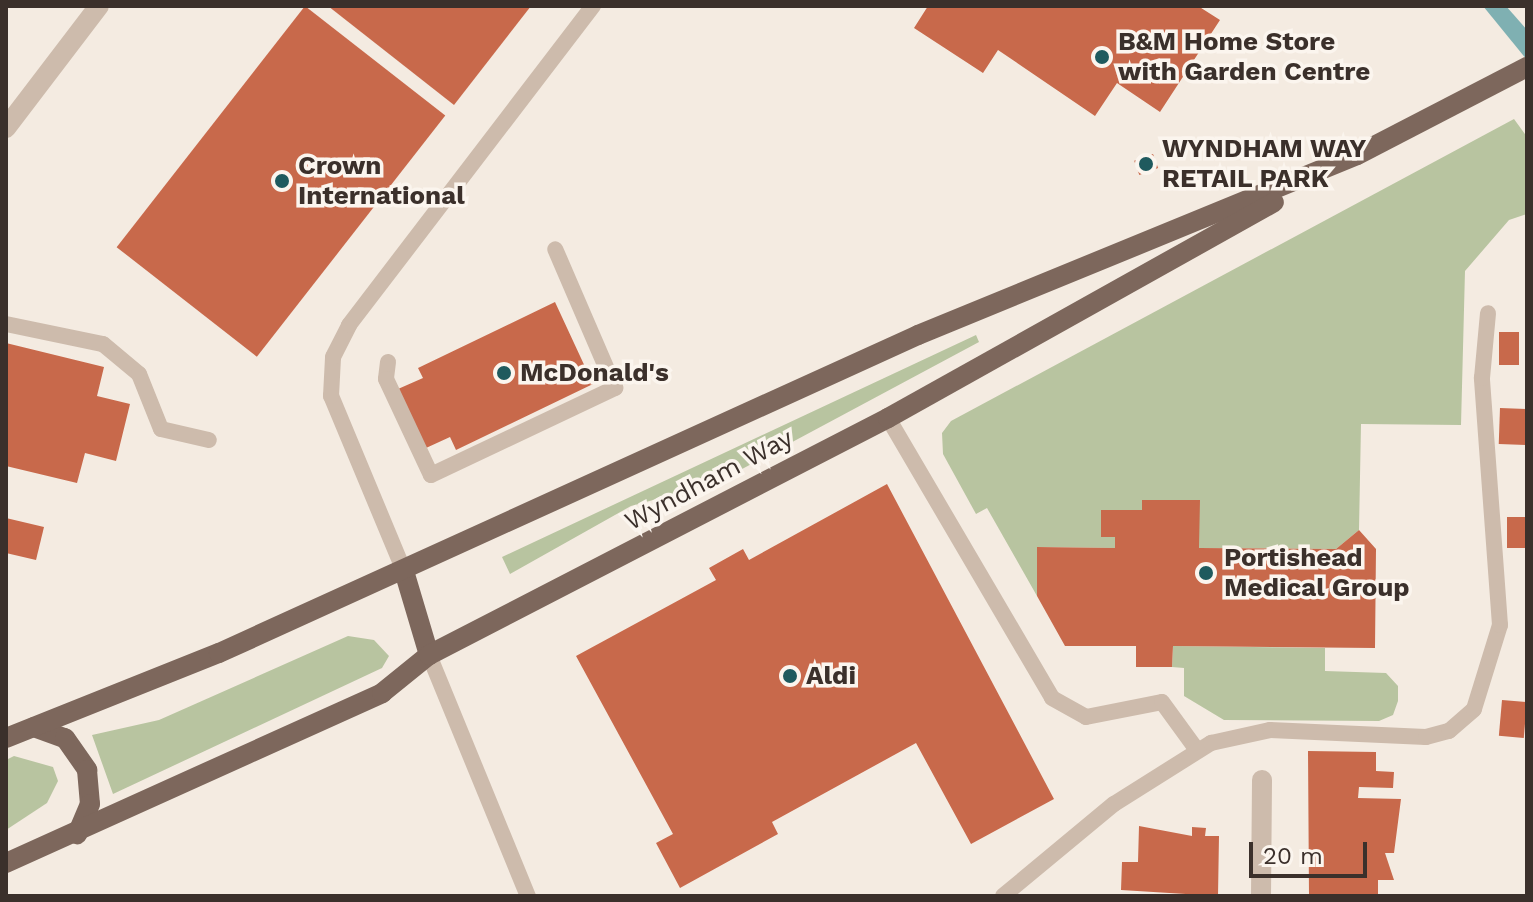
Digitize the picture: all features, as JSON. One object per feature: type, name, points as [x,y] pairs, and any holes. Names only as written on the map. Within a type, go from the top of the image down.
[{"type":"main road","name":"Wyndham Way","points":[[6,863],[77,834],[382,693],[429,655],[888,418],[1357,155],[1527,67]]},
{"type":"main road","name":"Wyndham Way","points":[[17,732],[404,571],[918,335],[1357,155]]},
{"type":"main road","points":[[404,571],[429,655]]},
{"type":"main road","name":"Wyndham Way","points":[[17,732],[65,738],[87,770],[90,804],[77,834]]},
{"type":"street","points":[[6,128],[99,6]]},
{"type":"street","points":[[1261,896],[1262,780]]},
{"type":"lane","points":[[404,571],[333,402],[333,357],[349,325],[593,6]]},
{"type":"lane","points":[[388,362],[386,379],[431,475],[615,388],[555,249]]},
{"type":"lane","points":[[1003,896],[1114,804],[1197,750],[1270,730],[1426,737],[1449,731],[1474,709],[1500,625],[1482,378],[1488,313]]},
{"type":"lane","points":[[6,324],[103,344],[139,374],[161,429],[209,440]]},
{"type":"lane","points":[[888,418],[1058,703],[1086,717],[1162,702],[1197,750]]},
{"type":"lane","points":[[429,655],[528,896]]},
{"type":"green space","points":[[1514,119],[1527,137],[1527,214],[1509,220],[1465,271],[1461,425],[1361,424],[1359,530],[1336,549],[1199,548],[1199,501],[1143,500],[1142,510],[1101,510],[1101,537],[1115,537],[1115,548],[1037,547],[1037,596],[987,508],[976,514],[943,454],[942,433],[951,421]]},
{"type":"green space","points":[[976,335],[979,342],[716,483],[631,506],[510,574],[502,557]]},
{"type":"green space","points":[[348,636],[374,640],[389,656],[382,668],[113,794],[92,735],[159,720]]},
{"type":"green space","points":[[1173,646],[1325,648],[1325,671],[1386,673],[1398,686],[1398,701],[1393,715],[1379,721],[1224,720],[1184,696],[1184,668],[1172,667]]},
{"type":"green space","points":[[14,756],[53,767],[58,781],[47,803],[6,830],[6,760]]},
{"type":"water","points":[[1483,6],[1506,6],[1527,30],[1527,60]]},
{"type":"building","name":"Crown International","points":[[305,6],[445,116],[257,357],[117,247]]},
{"type":"building","points":[[328,6],[531,6],[454,105]]},
{"type":"building","name":"B&M Home Store with Garden Centre","points":[[928,6],[1198,6],[1220,20],[1160,112],[1117,83],[1095,116],[998,50],[983,73],[914,28]]},
{"type":"building","name":"WYNDHAM WAY RETAIL PARK","points":[[1153,154],[1158,168],[1139,175],[1134,161]]},
{"type":"building","name":"McDonald's","points":[[555,302],[593,384],[456,450],[450,437],[426,448],[398,389],[423,378],[418,368]]},
{"type":"building","points":[[1499,332],[1519,332],[1519,365],[1499,365]]},
{"type":"building","points":[[6,343],[104,367],[97,396],[130,404],[116,461],[85,453],[77,483],[6,466]]},
{"type":"building","points":[[1500,408],[1527,409],[1526,445],[1499,444]]},
{"type":"building","name":"Aldi","points":[[887,484],[1054,799],[971,844],[916,743],[772,822],[778,834],[680,888],[656,843],[673,834],[576,656],[716,580],[709,568],[743,549],[749,560]]},
{"type":"building","name":"Portishead Medical Group","points":[[1142,500],[1200,500],[1199,548],[1336,549],[1359,530],[1376,549],[1375,648],[1173,646],[1172,667],[1136,667],[1136,646],[1065,646],[1037,596],[1037,547],[1115,548],[1115,537],[1101,537],[1101,510],[1142,510]]},
{"type":"building","points":[[1507,517],[1527,517],[1527,548],[1507,548]]},
{"type":"building","points":[[6,518],[44,527],[36,560],[6,553]]},
{"type":"building","points":[[1502,700],[1527,702],[1524,738],[1499,736]]},
{"type":"building","points":[[1308,751],[1376,752],[1376,771],[1394,772],[1393,788],[1359,787],[1358,798],[1401,799],[1394,853],[1385,853],[1394,880],[1378,880],[1378,896],[1309,896]]},
{"type":"building","points":[[1139,826],[1192,836],[1192,827],[1206,828],[1205,836],[1219,836],[1218,896],[1121,890],[1122,862],[1138,862]]},
{"type":"place","name":"B&M Home Store with Garden Centre","points":[[1102,57]]},
{"type":"place","name":"WYNDHAM WAY RETAIL PARK","points":[[1146,164]]},
{"type":"place","name":"Crown International","points":[[282,181]]},
{"type":"place","name":"McDonald's","points":[[504,373]]},
{"type":"place","name":"Portishead Medical Group","points":[[1206,573]]},
{"type":"place","name":"Aldi","points":[[790,676]]}]
